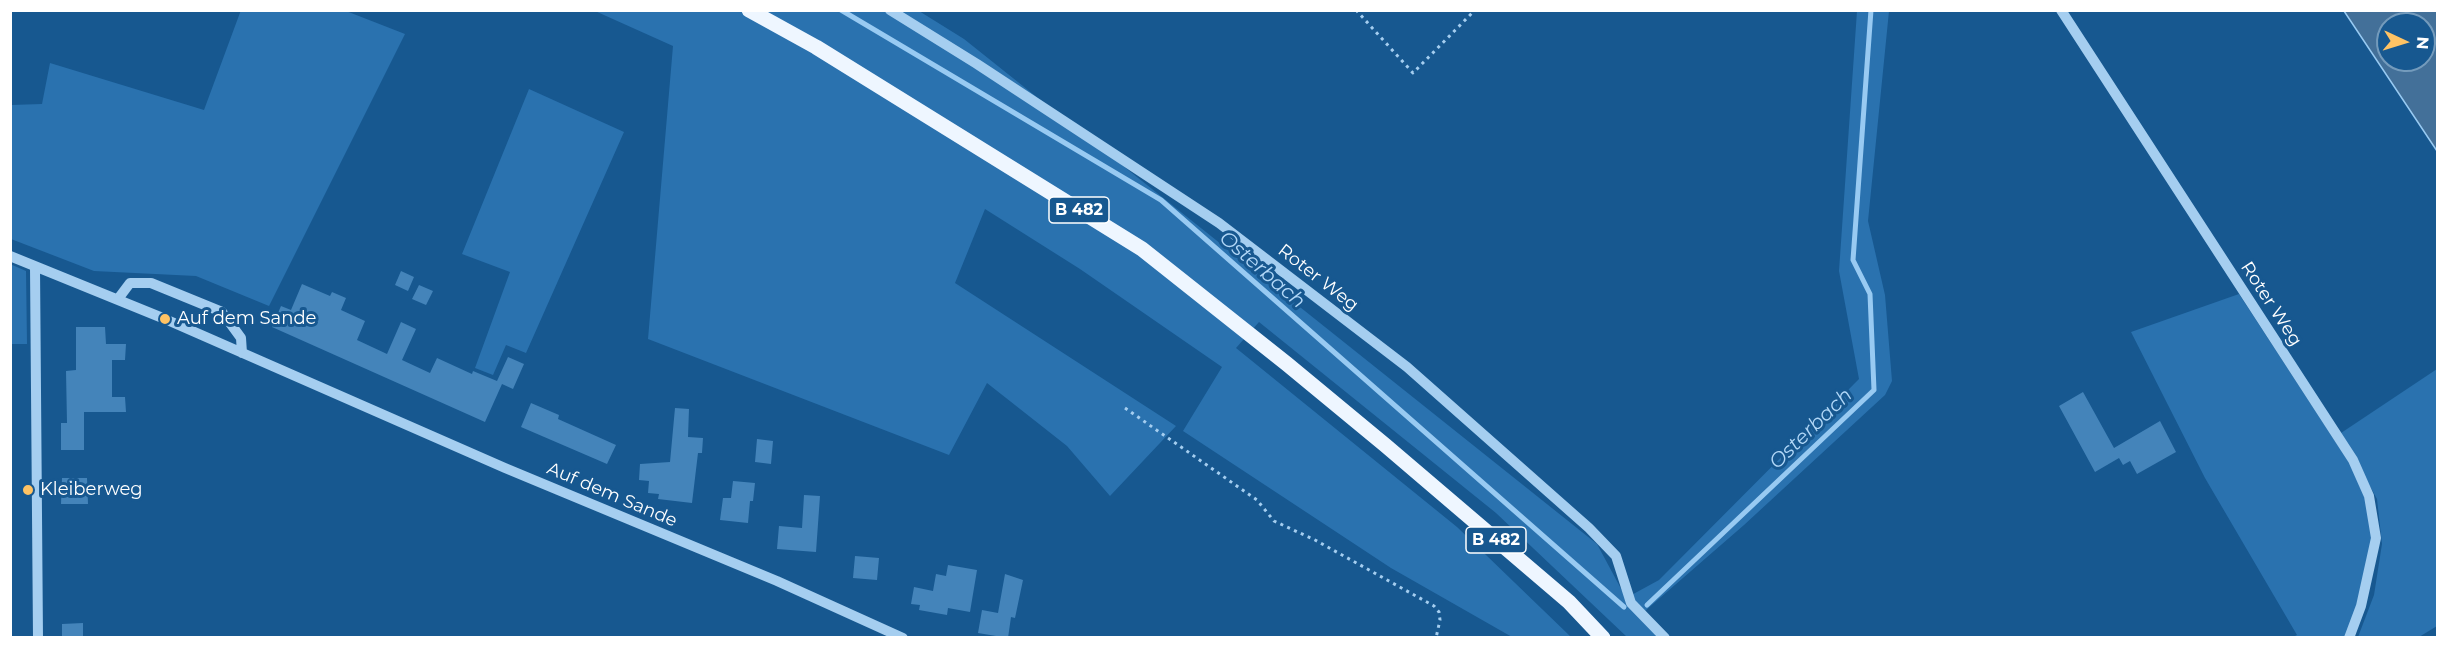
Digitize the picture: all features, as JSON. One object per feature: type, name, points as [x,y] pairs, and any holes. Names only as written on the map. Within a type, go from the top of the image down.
[{"type":"main road","name":"B 482","points":[[749,10],[816,47],[1142,249],[1376,438],[1569,602],[1603,638]]},
{"type":"street","name":"Roter Weg","points":[[890,10],[1219,223],[1407,367],[1588,528],[1616,556],[1631,603],[1665,638]]},
{"type":"street","name":"Roter Weg","points":[[2061,10],[2353,460],[2369,496],[2376,538],[2361,606],[2349,638]]},
{"type":"street","name":"Auf dem Sande","points":[[10,256],[118,299],[903,638]]},
{"type":"street","points":[[35,267],[38,638]]},
{"type":"street","points":[[118,299],[130,283],[151,283],[222,312],[241,338],[242,353]]},
{"type":"path","points":[[1356,10],[1413,74],[1475,10]]},
{"type":"path","points":[[1125,408],[1257,500],[1274,520],[1434,606],[1439,612],[1440,620],[1436,638]]},
{"type":"shaded area","points":[[241,10],[346,11],[405,34],[269,306],[196,276],[94,271],[11,239],[11,105],[42,104],[50,63],[204,110]]},
{"type":"shaded area","points":[[595,11],[919,11],[964,39],[1597,544],[1626,598],[1659,580],[1859,379],[1839,271],[1857,11],[1889,11],[1868,221],[1885,295],[1892,381],[1885,395],[1744,525],[1638,617],[1658,637],[1627,637],[1496,513],[1259,322],[1236,348],[1457,527],[1571,637],[1512,637],[1391,568],[1183,431],[1222,367],[1080,269],[985,209],[955,283],[1176,426],[1110,496],[1067,446],[987,383],[949,455],[648,339],[673,46]]},
{"type":"shaded area","points":[[2344,11],[2437,11],[2437,151],[2385,72],[2436,72],[2436,12],[2376,12],[2376,59]]},
{"type":"shaded area","points":[[529,89],[624,132],[526,353],[506,345],[493,375],[475,368],[510,272],[462,254]]},
{"type":"shaded area","points":[[10,264],[26,271],[27,344],[11,344]]},
{"type":"shaded area","points":[[2239,294],[2350,464],[2366,500],[2374,542],[2358,610],[2346,637],[2293,637],[2297,635],[2205,478],[2131,332]]},
{"type":"shaded area","points":[[2437,369],[2437,626],[2419,637],[2358,637],[2374,595],[2382,544],[2377,499],[2341,433]]},
{"type":"building","points":[[401,271],[414,277],[408,291],[395,285]]},
{"type":"building","points":[[302,284],[330,296],[332,292],[346,298],[341,310],[365,321],[357,340],[387,354],[401,322],[416,329],[402,360],[430,373],[437,358],[472,374],[473,371],[497,381],[508,357],[524,364],[513,389],[502,384],[485,422],[272,327],[281,306],[291,310]]},
{"type":"building","points":[[419,285],[433,291],[426,305],[412,299]]},
{"type":"building","points":[[76,327],[105,327],[106,344],[126,344],[125,360],[112,360],[112,397],[125,397],[126,412],[84,412],[84,450],[61,450],[61,423],[67,423],[66,371],[76,370]]},
{"type":"building","points":[[2083,392],[2114,448],[2160,421],[2176,452],[2137,474],[2130,461],[2123,465],[2119,458],[2095,472],[2059,406]]},
{"type":"building","points":[[531,403],[559,415],[558,419],[616,445],[607,464],[521,427]]},
{"type":"building","points":[[675,408],[689,409],[688,437],[703,438],[702,453],[698,453],[692,503],[658,499],[659,494],[648,493],[649,481],[639,480],[640,464],[670,462]]},
{"type":"building","points":[[757,439],[773,441],[771,464],[755,462]]},
{"type":"building","points":[[62,478],[87,478],[88,504],[61,504]]},
{"type":"building","points":[[733,481],[755,483],[753,501],[750,501],[748,523],[720,520],[723,498],[731,498]]},
{"type":"building","points":[[804,495],[820,496],[816,552],[777,549],[779,526],[802,528]]},
{"type":"building","points":[[855,556],[879,558],[877,580],[853,578]]},
{"type":"building","points":[[948,565],[977,570],[970,612],[948,608],[947,615],[919,610],[920,605],[911,604],[914,587],[933,591],[936,574],[946,576]]},
{"type":"building","points":[[1005,574],[1023,580],[1015,618],[1011,617],[1008,638],[978,633],[982,610],[998,613]]},
{"type":"building","points":[[83,623],[83,638],[62,638],[62,624]]},
{"type":"waterway","name":"Osterbach","points":[[841,10],[1161,200],[1624,607]]},
{"type":"waterway","name":"Osterbach","points":[[1647,605],[1874,390],[1870,294],[1853,260],[1871,10]]},
{"type":"place","name":"Auf dem Sande","points":[[165,319]]},
{"type":"place","name":"Kleiberweg","points":[[28,490]]}]
